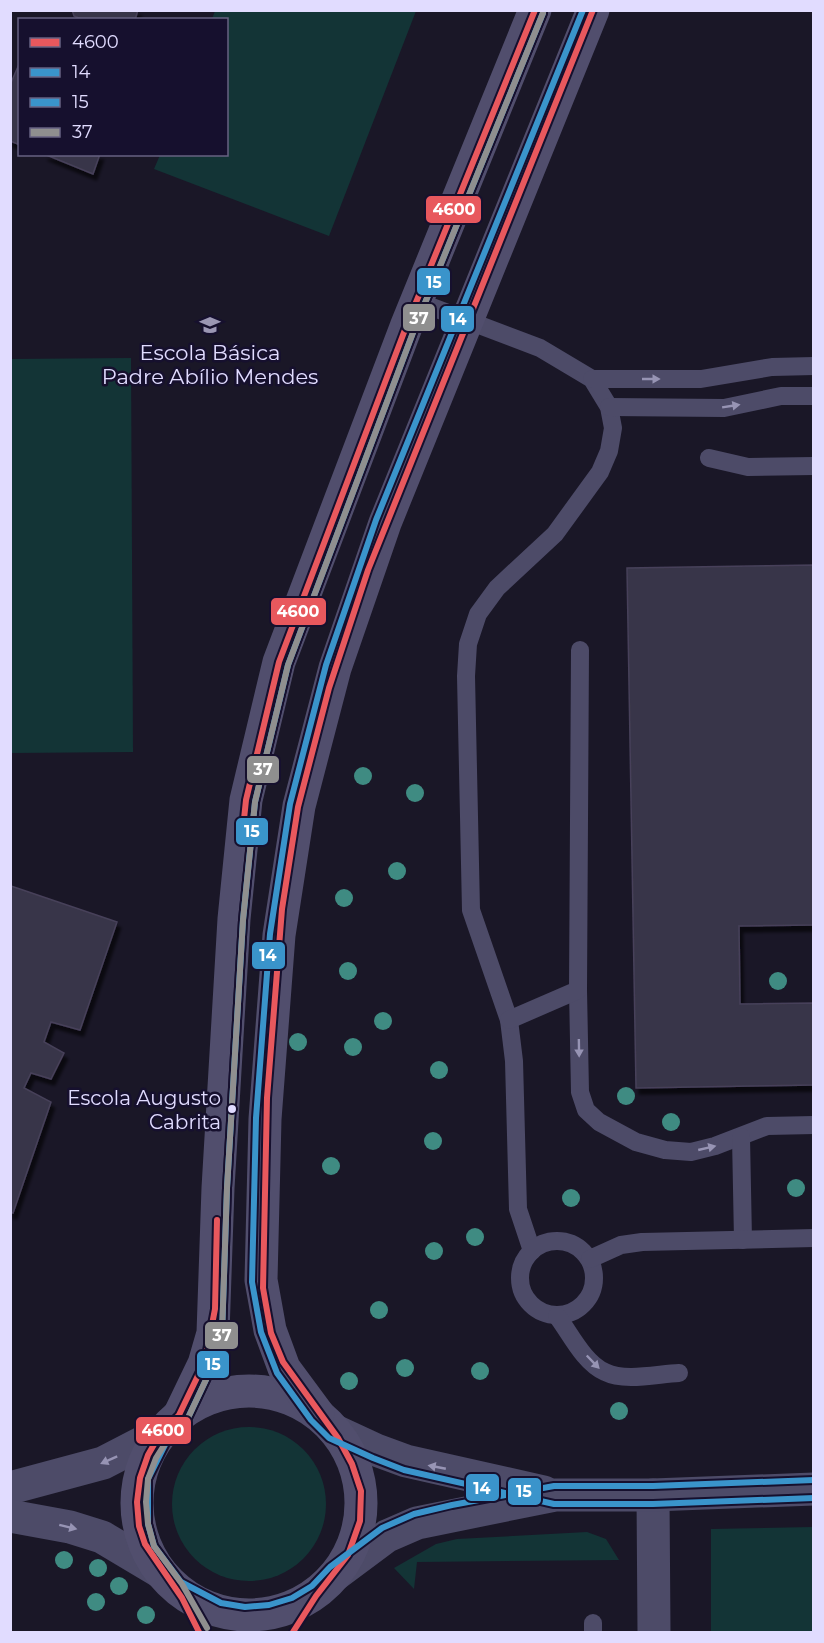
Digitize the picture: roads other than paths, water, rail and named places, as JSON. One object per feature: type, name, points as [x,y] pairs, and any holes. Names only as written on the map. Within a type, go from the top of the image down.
[{"type":"main road","points":[[199,1632],[146,1550],[139,1526],[137,1502],[139,1477],[148,1454],[170,1425],[204,1364],[215,1316],[218,1188],[234,919],[246,800],[279,662],[416,301],[536,10]]},
{"type":"main road","points":[[293,1632],[350,1552],[358,1528],[361,1502],[358,1476],[352,1461],[326,1422],[284,1368],[270,1330],[261,1280],[265,1119],[279,935],[299,806],[335,668],[385,523],[469,322],[593,10]]},
{"type":"main road","points":[[170,1425],[199,1402],[222,1394],[246,1390],[271,1393],[296,1401],[326,1422]]},
{"type":"main road","points":[[167,1580],[195,1602],[219,1612],[245,1616],[271,1614],[296,1606],[327,1583]]},
{"type":"street","points":[[326,1422],[376,1450],[406,1461],[555,1495]]},
{"type":"street","points":[[10,1488],[103,1463],[170,1425]]},
{"type":"street","points":[[327,1583],[387,1536],[417,1523],[555,1495],[653,1495],[813,1489]]},
{"type":"street","points":[[653,1495],[654,1632]]},
{"type":"street","points":[[10,1516],[70,1527],[102,1537],[167,1580]]},
{"type":"lane","points":[[416,301],[540,348],[592,379],[609,407],[613,428],[609,451],[600,472],[555,534],[497,588],[478,614],[468,644],[466,676],[471,910],[509,1020],[514,1061],[518,1209],[532,1251]]},
{"type":"lane","points":[[592,379],[701,379],[772,367],[813,366]]},
{"type":"lane","points":[[609,407],[724,408],[781,396],[813,396]]},
{"type":"lane","points":[[709,458],[748,467],[813,466]]},
{"type":"lane","points":[[580,650],[578,990],[580,1092],[586,1110],[599,1122],[636,1142],[665,1150],[691,1152],[741,1137],[767,1126],[813,1125]]},
{"type":"lane","points":[[509,1020],[578,990]]},
{"type":"lane","points":[[741,1137],[743,1240]]},
{"type":"lane","points":[[590,1259],[621,1245],[642,1242],[813,1238]]},
{"type":"lane","points":[[556,1241],[581,1249],[590,1259],[594,1271],[590,1297],[582,1307],[557,1316],[539,1310],[525,1296],[521,1273],[532,1251],[543,1244],[556,1241]]},
{"type":"lane","points":[[557,1316],[593,1365],[605,1373],[618,1376],[679,1373]]},
{"type":"place","name":"Escola Básica Padre Abílio Mendes","points":[[210,325]]},
{"type":"place","name":"Escola Augusto Cabrita","points":[[232,1109]]}]
